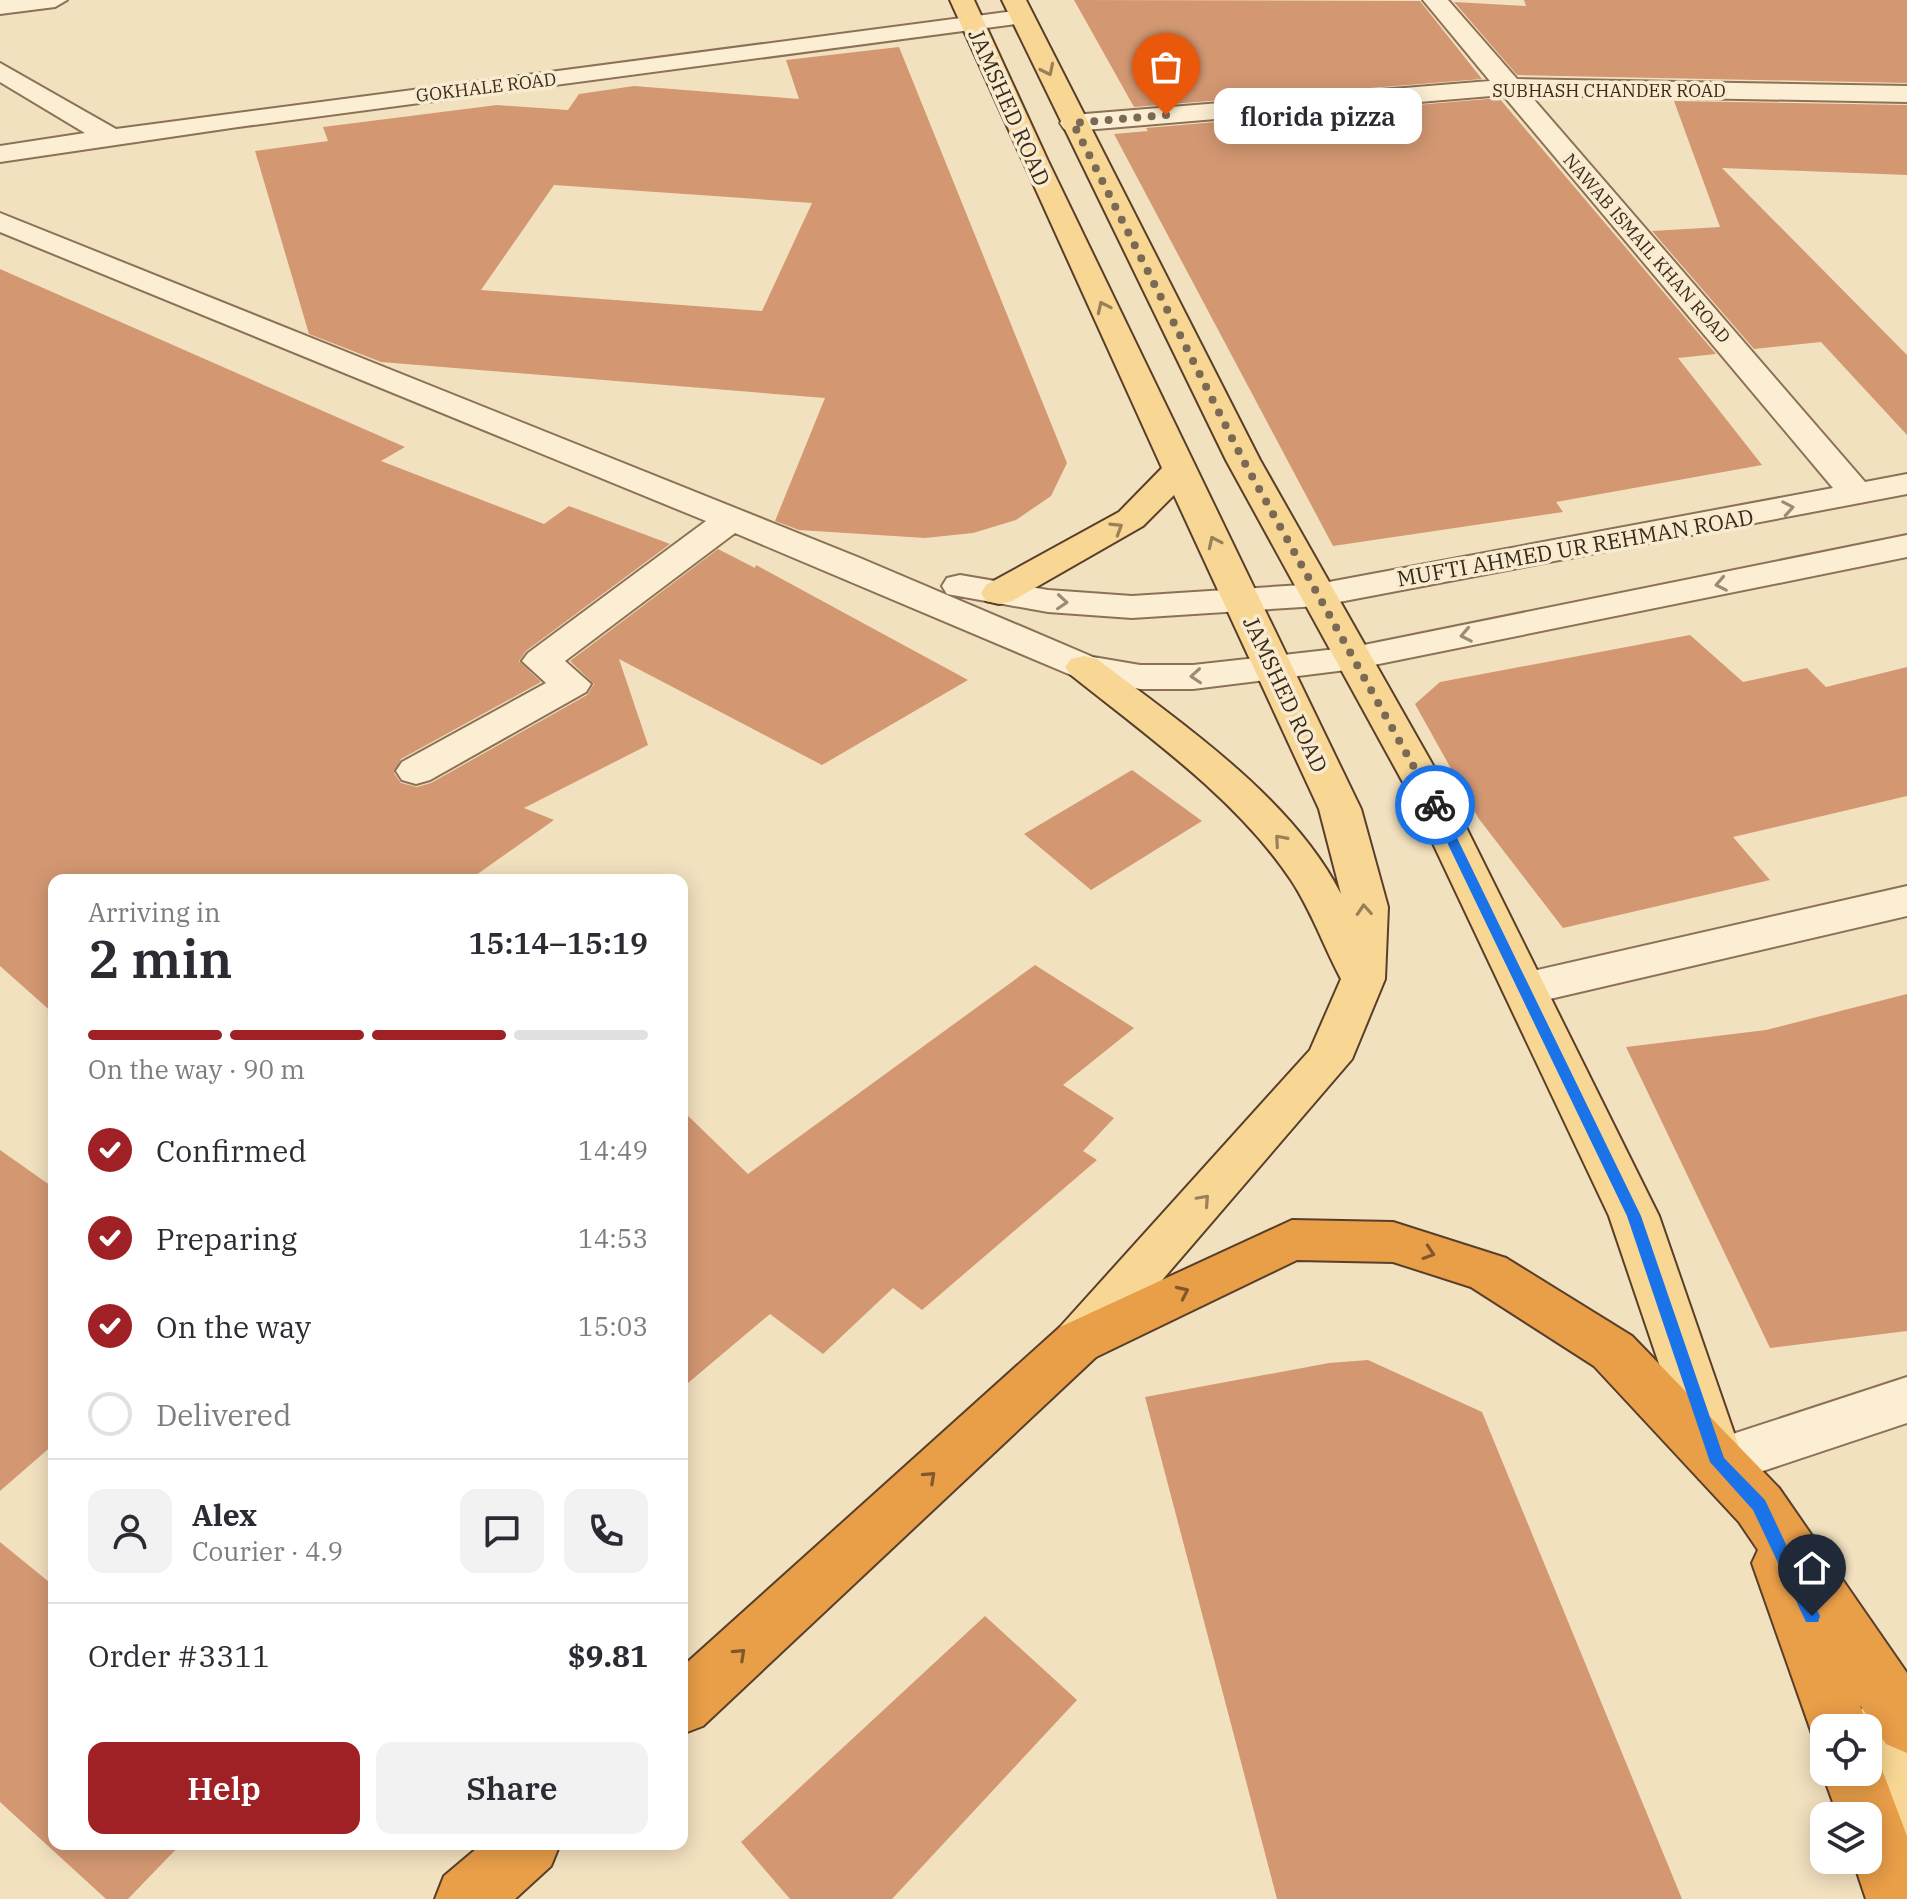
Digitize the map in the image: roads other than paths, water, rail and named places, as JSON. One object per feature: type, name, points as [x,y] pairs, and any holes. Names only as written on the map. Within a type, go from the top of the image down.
[{"type":"highway","points":[[688,1700],[1078,1342],[1292,1240],[1393,1242],[1488,1272],[1613,1351],[1759,1505],[1907,1724]]},
{"type":"highway","points":[[1759,1505],[1833,1714]]},
{"type":"highway","points":[[1858,1786],[1898,1899]]},
{"type":"highway","points":[[467,1899],[522,1850]]},
{"type":"main road","points":[[1018,9],[1243,460],[1431,797],[1634,1216],[1718,1462]]},
{"type":"main road","name":"JAMSHED ROAD","points":[[967,12],[1340,809],[1366,907],[1363,979],[1329,1059],[1078,1342]]},
{"type":"main road","points":[[999,593],[1089,546],[1131,519],[1180,469]]},
{"type":"main road","points":[[1084,667],[1185,746],[1246,801],[1309,873],[1363,979]]},
{"type":"main road","points":[[1759,1505],[1857,1714]]},
{"type":"main road","points":[[1882,1765],[1907,1818]]},
{"type":"main road","points":[[504,1899],[540,1850]]},
{"type":"street","points":[[0,7],[55,0]]},
{"type":"street","name":"NAWAB ISMAIL KHAN ROAD","points":[[1435,0],[1858,495]]},
{"type":"street","name":"GOKHALE ROAD","points":[[0,154],[967,12],[1018,9]]},
{"type":"street","points":[[0,71],[112,138]]},
{"type":"street","name":"SUBHASH CHANDER ROAD","points":[[1073,123],[1510,87],[1907,94]]},
{"type":"street","points":[[0,222],[847,566],[1084,667],[1140,677],[1193,677],[1354,658],[1907,546]]},
{"type":"street","points":[[11,255],[44,240]]},
{"type":"street","name":"MUFTI AHMED UR REHMAN ROAD","points":[[847,566],[1048,601],[1132,607],[1242,602],[1318,595],[1907,484]]},
{"type":"street","points":[[416,771],[572,684],[541,661],[732,519]]},
{"type":"street","points":[[1524,989],[1907,901]]},
{"type":"street","points":[[1718,1462],[1907,1400]]},
{"type":"place","name":"florida pizza","points":[[1166,115]]}]
